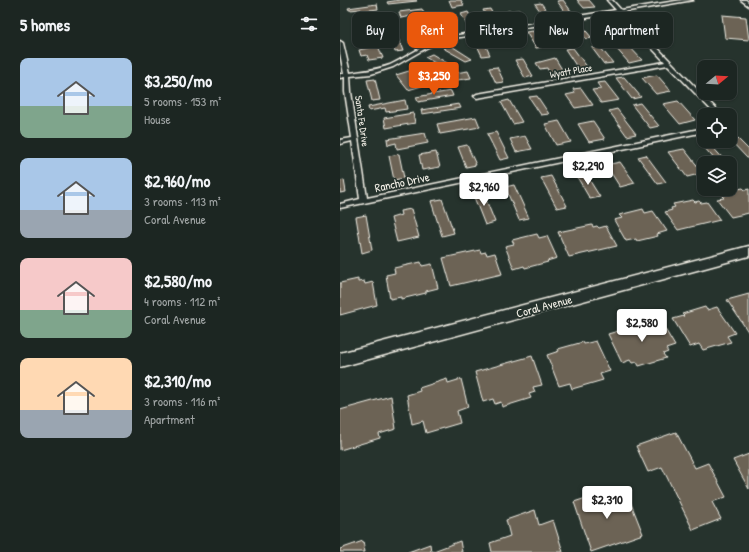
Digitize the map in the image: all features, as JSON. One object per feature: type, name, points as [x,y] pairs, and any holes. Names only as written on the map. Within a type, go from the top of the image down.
[{"type":"street","name":"Coral Avenue","points":[[340,360],[749,251]]},
{"type":"lane","points":[[609,0],[712,108]]},
{"type":"lane","points":[[340,76],[371,72],[391,66],[426,46],[446,38],[691,0]]},
{"type":"lane","points":[[743,0],[749,5]]},
{"type":"lane","name":"Santa Fe Drive","points":[[340,43],[347,75],[354,139],[364,202]]},
{"type":"lane","name":"Wyatt Place","points":[[477,96],[668,63]]},
{"type":"lane","name":"Rancho Drive","points":[[340,206],[697,131]]},
{"type":"lane","points":[[340,142],[354,139]]},
{"type":"building","points":[[400,0],[417,1],[388,4],[387,2]]},
{"type":"building","points":[[449,0],[461,0],[464,5],[452,7]]},
{"type":"building","points":[[563,0],[571,11],[565,12],[557,1]]},
{"type":"building","points":[[577,0],[589,0],[595,7],[584,8]]},
{"type":"building","points":[[541,3],[548,12],[541,12],[535,4]]},
{"type":"building","points":[[377,4],[378,9],[362,11],[361,9],[349,10],[348,8]]},
{"type":"building","points":[[422,9],[423,12],[407,12],[407,17],[401,18],[399,12]]},
{"type":"building","points":[[490,9],[492,12],[484,12],[483,10]]},
{"type":"building","points":[[519,10],[520,12],[508,12]]},
{"type":"building","points":[[466,13],[466,23],[461,14]]},
{"type":"building","points":[[722,15],[746,17],[749,40],[725,38]]},
{"type":"building","points":[[583,27],[591,37],[591,38],[586,39],[583,35]]},
{"type":"building","points":[[533,31],[535,34],[535,46],[527,34],[527,32]]},
{"type":"building","points":[[399,41],[403,51],[395,52],[394,48],[399,48]]},
{"type":"building","points":[[379,48],[383,58],[369,60],[367,55],[361,56],[359,50]]},
{"type":"building","points":[[443,48],[455,48],[472,59],[466,61]]},
{"type":"building","points":[[478,48],[487,48],[490,55],[482,56]]},
{"type":"building","points":[[573,48],[588,68],[579,70],[565,49]]},
{"type":"building","points":[[592,48],[601,48],[613,63],[604,64]]},
{"type":"building","points":[[616,48],[631,48],[642,60],[629,63]]},
{"type":"building","points":[[432,54],[452,66],[445,69],[425,57]]},
{"type":"building","points":[[555,58],[563,71],[550,74],[547,68],[540,69],[536,63]]},
{"type":"building","points":[[523,59],[533,76],[525,78],[515,60]]},
{"type":"building","points":[[497,67],[504,82],[496,83],[489,68]]},
{"type":"building","points":[[409,71],[422,86],[408,90],[396,75]]},
{"type":"building","points":[[468,71],[471,78],[444,82],[442,75]]},
{"type":"building","points":[[657,75],[671,91],[656,94],[642,78]]},
{"type":"building","points":[[624,77],[641,97],[632,99],[616,78]]},
{"type":"building","points":[[375,79],[380,100],[372,101],[367,80]]},
{"type":"building","points":[[605,82],[619,100],[601,103],[592,90],[601,89],[597,83]]},
{"type":"building","points":[[581,88],[593,105],[575,108],[566,95],[575,93],[573,89]]},
{"type":"building","points":[[451,91],[453,96],[418,102],[416,97]]},
{"type":"building","points":[[537,96],[549,114],[541,115],[529,97]]},
{"type":"building","points":[[405,100],[407,109],[386,112],[385,108],[369,111],[368,107]]},
{"type":"building","points":[[509,100],[522,122],[513,124],[501,102]]},
{"type":"building","points":[[678,101],[695,120],[680,124],[663,104]]},
{"type":"building","points":[[640,103],[659,126],[650,128],[632,105]]},
{"type":"building","points":[[459,104],[461,108],[422,114],[421,110]]},
{"type":"building","points":[[617,109],[636,134],[627,136],[609,111]]},
{"type":"building","points":[[413,113],[415,123],[386,128],[384,118]]},
{"type":"building","points":[[476,117],[480,127],[440,134],[437,124]]},
{"type":"building","points":[[559,121],[571,142],[556,145],[545,124]]},
{"type":"building","points":[[593,121],[605,139],[589,142],[578,124]]},
{"type":"building","points":[[496,132],[509,158],[500,160],[487,134]]},
{"type":"building","points":[[425,133],[428,143],[397,149],[396,143],[388,145],[387,139]]},
{"type":"building","points":[[525,136],[532,149],[516,152],[510,139]]},
{"type":"building","points":[[737,138],[749,150],[749,158],[747,158],[737,147]]},
{"type":"building","points":[[467,145],[476,165],[466,167],[458,147]]},
{"type":"building","points":[[705,148],[714,148],[721,156],[712,156]]},
{"type":"building","points":[[684,149],[697,165],[697,174],[687,177],[668,152]]},
{"type":"building","points":[[436,152],[440,167],[422,170],[419,155]]},
{"type":"building","points":[[399,154],[404,178],[394,180],[389,156]]},
{"type":"building","points":[[646,155],[666,182],[658,184],[638,157]]},
{"type":"building","points":[[620,162],[635,183],[620,187],[606,165]]},
{"type":"building","points":[[585,173],[600,197],[590,199],[576,175]]},
{"type":"building","points":[[551,176],[567,206],[557,208],[541,178]]},
{"type":"building","points":[[344,180],[346,192],[340,193],[340,181]]},
{"type":"building","points":[[514,185],[529,218],[519,220],[505,187]]},
{"type":"building","points":[[737,189],[749,189],[749,213],[731,217],[717,199],[724,198],[722,196],[737,196]]},
{"type":"building","points":[[482,190],[495,222],[485,225],[472,192]]},
{"type":"building","points":[[442,199],[454,233],[442,236],[431,201]]},
{"type":"building","points":[[693,200],[701,203],[707,202],[720,220],[678,230],[665,212],[672,210],[671,208],[675,207],[673,204]]},
{"type":"building","points":[[411,209],[419,237],[397,242],[391,218],[401,215],[400,211]]},
{"type":"building","points":[[643,209],[645,213],[653,211],[667,231],[657,234],[658,236],[637,241],[636,239],[626,241],[614,220],[622,218],[619,215]]},
{"type":"building","points":[[366,215],[372,250],[362,253],[356,217]]},
{"type":"building","points":[[592,225],[593,227],[597,226],[599,228],[606,226],[617,246],[569,257],[558,232]]},
{"type":"building","points":[[537,234],[539,238],[547,236],[557,258],[525,268],[524,266],[514,269],[505,246],[514,244],[512,240]]},
{"type":"building","points":[[480,250],[481,253],[486,252],[487,255],[495,253],[502,274],[451,286],[443,258]]},
{"type":"building","points":[[421,262],[422,266],[432,264],[438,288],[426,291],[426,293],[401,299],[401,297],[390,299],[386,275],[395,273],[394,268]]},
{"type":"building","points":[[358,279],[358,282],[364,281],[365,284],[373,282],[377,305],[340,315],[340,283]]},
{"type":"building","points":[[749,294],[749,333],[727,300]]},
{"type":"building","points":[[705,307],[707,310],[717,307],[735,333],[727,336],[731,342],[703,350],[699,344],[690,347],[673,319],[684,316],[682,314]]},
{"type":"building","points":[[659,319],[675,346],[666,349],[668,352],[663,354],[666,358],[639,366],[637,362],[632,363],[630,360],[622,363],[608,334]]},
{"type":"building","points":[[596,341],[610,371],[600,374],[603,380],[572,389],[570,383],[559,386],[547,355],[559,351],[558,349],[583,342],[584,344]]},
{"type":"building","points":[[532,356],[542,385],[533,387],[535,392],[529,394],[531,398],[502,407],[501,402],[495,404],[493,399],[483,402],[475,372]]},
{"type":"building","points":[[447,379],[448,383],[461,379],[468,407],[457,411],[460,423],[426,433],[423,421],[412,424],[407,395],[420,391],[419,388]]},
{"type":"building","points":[[391,396],[396,429],[379,434],[380,438],[340,450],[340,410]]},
{"type":"building","points":[[676,432],[695,468],[708,463],[726,497],[712,502],[721,519],[693,530],[662,467],[648,472],[636,446]]},
{"type":"building","points":[[749,454],[749,489],[733,460]]},
{"type":"building","points":[[613,489],[618,500],[628,496],[643,534],[591,552],[574,502]]},
{"type":"building","points":[[535,510],[539,525],[553,520],[563,552],[492,552],[490,543],[510,536],[506,520]]},
{"type":"building","points":[[363,541],[365,552],[340,552],[340,549]]},
{"type":"building","points":[[460,541],[462,552],[431,552]]},
{"type":"building","points":[[430,544],[431,552],[408,552]]}]
